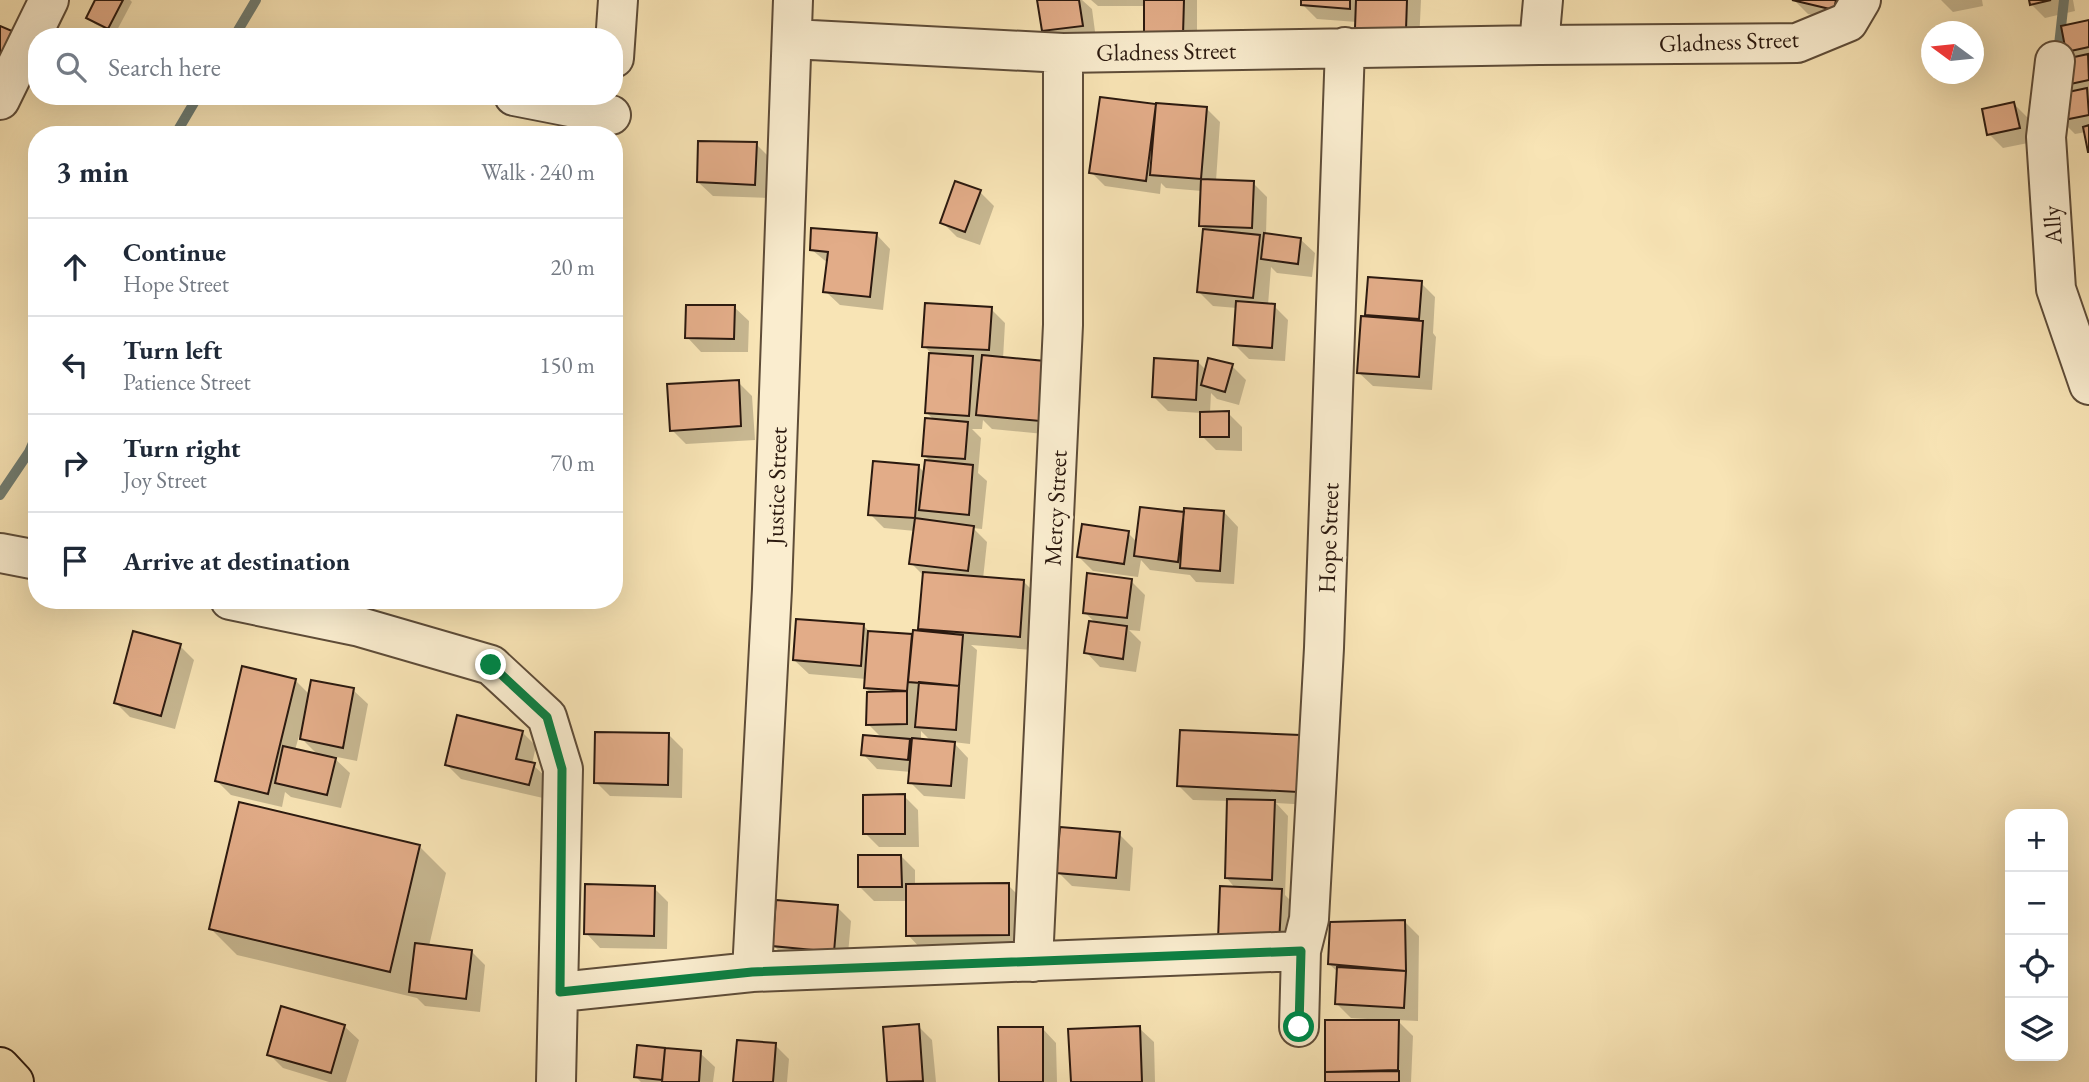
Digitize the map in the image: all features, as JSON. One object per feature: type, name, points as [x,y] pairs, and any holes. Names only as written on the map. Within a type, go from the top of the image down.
[{"type":"main road","points":[[0,1067],[14,1082]]},
{"type":"street","points":[[35,28],[49,0]]},
{"type":"street","points":[[616,28],[618,0]]},
{"type":"street","name":"Justice Street","points":[[752,972],[772,589],[793,0]]},
{"type":"street","points":[[1539,45],[1543,0]]},
{"type":"street","name":"Gladness Street","points":[[792,39],[1063,54],[1345,47],[1797,43],[1848,22],[1861,0]]},
{"type":"street","points":[[0,100],[28,43]]},
{"type":"street","name":"Hope Street","points":[[1299,1027],[1301,951],[1309,919],[1324,648],[1345,47]]},
{"type":"street","name":"Mercy Street","points":[[1033,962],[1063,325],[1063,54]]},
{"type":"street","name":"Ally","points":[[2055,61],[2046,137],[2056,289],[2089,385]]},
{"type":"street","points":[[560,105],[611,115]]},
{"type":"street","points":[[0,553],[28,558]]},
{"type":"street","points":[[273,609],[360,627],[491,665],[547,717],[562,769],[560,992],[556,1082]]},
{"type":"street","points":[[560,992],[752,972],[1301,951]]},
{"type":"building","points":[[95,0],[123,0],[109,28],[86,18]]},
{"type":"building","points":[[1037,0],[1079,0],[1083,26],[1042,31]]},
{"type":"building","points":[[1144,0],[1184,0],[1183,35],[1144,34]]},
{"type":"building","points":[[1301,0],[1350,0],[1350,9],[1301,5]]},
{"type":"building","points":[[1356,0],[1407,0],[1406,30],[1355,28]]},
{"type":"building","points":[[1792,0],[1836,0],[1834,10]]},
{"type":"building","points":[[2029,0],[2051,0],[2030,5]]},
{"type":"building","points":[[2089,20],[2089,47],[2066,52],[2061,26]]},
{"type":"building","points":[[0,26],[12,31],[0,58]]},
{"type":"building","points":[[2088,54],[2089,80],[2061,86],[2056,61]]},
{"type":"building","points":[[2087,88],[2089,115],[2059,121],[2054,95]]},
{"type":"building","points":[[1100,97],[1156,104],[1146,181],[1089,173]]},
{"type":"building","points":[[2014,102],[2020,128],[1987,135],[1982,109]]},
{"type":"building","points":[[1156,103],[1207,107],[1201,179],[1150,175]]},
{"type":"building","points":[[2089,125],[2089,152],[2088,152],[2083,127]]},
{"type":"building","points":[[698,141],[757,142],[755,185],[697,182]]},
{"type":"building","points":[[1201,179],[1254,181],[1252,228],[1199,226]]},
{"type":"building","points":[[955,181],[981,190],[965,232],[940,223]]},
{"type":"building","points":[[811,228],[877,233],[870,297],[823,292],[828,252],[810,250]]},
{"type":"building","points":[[1203,229],[1260,235],[1253,298],[1197,292]]},
{"type":"building","points":[[1264,233],[1301,238],[1298,264],[1261,259]]},
{"type":"building","points":[[1368,277],[1422,281],[1419,319],[1365,315]]},
{"type":"building","points":[[1236,301],[1275,304],[1272,348],[1233,345]]},
{"type":"building","points":[[925,303],[992,307],[989,350],[922,347]]},
{"type":"building","points":[[686,305],[735,305],[734,339],[685,338]]},
{"type":"building","points":[[1361,316],[1423,321],[1419,377],[1357,373]]},
{"type":"building","points":[[929,353],[973,356],[969,416],[925,413]]},
{"type":"building","points":[[982,355],[1045,361],[1040,421],[976,415]]},
{"type":"building","points":[[1154,358],[1198,361],[1196,400],[1152,397]]},
{"type":"building","points":[[1208,358],[1233,364],[1225,392],[1201,385]]},
{"type":"building","points":[[739,380],[741,426],[670,431],[667,384]]},
{"type":"building","points":[[1229,411],[1229,437],[1200,437],[1200,412]]},
{"type":"building","points":[[925,418],[968,422],[965,459],[922,456]]},
{"type":"building","points":[[925,460],[973,465],[969,515],[919,510]]},
{"type":"building","points":[[873,461],[919,465],[915,518],[868,515]]},
{"type":"building","points":[[1140,507],[1184,512],[1178,562],[1134,556]]},
{"type":"building","points":[[1184,508],[1224,511],[1220,571],[1180,568]]},
{"type":"building","points":[[915,518],[974,526],[968,571],[909,564]]},
{"type":"building","points":[[1082,524],[1129,531],[1124,564],[1077,557]]},
{"type":"building","points":[[923,572],[1024,580],[1020,637],[918,629]]},
{"type":"building","points":[[1087,573],[1132,579],[1127,618],[1083,613]]},
{"type":"building","points":[[796,619],[864,624],[861,666],[793,660]]},
{"type":"building","points":[[1089,621],[1127,626],[1123,659],[1084,653]]},
{"type":"building","points":[[913,630],[963,635],[959,686],[908,682]]},
{"type":"building","points":[[133,631],[181,644],[161,716],[114,703]]},
{"type":"building","points":[[868,631],[912,634],[907,691],[864,688]]},
{"type":"building","points":[[242,666],[296,679],[268,794],[215,781]]},
{"type":"building","points":[[311,680],[354,688],[343,748],[300,739]]},
{"type":"building","points":[[919,682],[959,686],[956,730],[915,727]]},
{"type":"building","points":[[907,691],[907,724],[866,725],[867,692]]},
{"type":"building","points":[[457,715],[523,731],[516,759],[535,763],[529,785],[445,765]]},
{"type":"building","points":[[1180,730],[1300,735],[1298,792],[1177,786]]},
{"type":"building","points":[[595,732],[669,733],[668,785],[594,783]]},
{"type":"building","points":[[863,735],[910,739],[908,760],[861,755]]},
{"type":"building","points":[[912,738],[955,742],[951,786],[908,783]]},
{"type":"building","points":[[283,746],[336,758],[327,795],[275,783]]},
{"type":"building","points":[[905,794],[905,834],[863,834],[863,795]]},
{"type":"building","points":[[1227,799],[1275,800],[1272,880],[1225,878]]},
{"type":"building","points":[[239,802],[420,845],[390,972],[209,929]]},
{"type":"building","points":[[1060,827],[1120,832],[1116,878],[1056,873]]},
{"type":"building","points":[[858,855],[901,855],[902,887],[858,887]]},
{"type":"building","points":[[1009,883],[1009,935],[906,936],[906,884]]},
{"type":"building","points":[[585,884],[655,886],[654,936],[584,934]]},
{"type":"building","points":[[1220,886],[1282,889],[1279,943],[1218,940]]},
{"type":"building","points":[[776,900],[838,905],[834,952],[772,946]]},
{"type":"building","points":[[1405,920],[1406,971],[1328,964],[1330,922]]},
{"type":"building","points":[[415,943],[472,950],[466,999],[409,992]]},
{"type":"building","points":[[1337,967],[1406,971],[1404,1008],[1335,1004]]},
{"type":"building","points":[[281,1006],[345,1025],[331,1073],[267,1055]]},
{"type":"building","points":[[1325,1020],[1399,1020],[1398,1070],[1325,1072]]},
{"type":"building","points":[[919,1024],[923,1081],[887,1082],[883,1027]]},
{"type":"building","points":[[1140,1026],[1142,1082],[1071,1082],[1068,1029]]},
{"type":"building","points":[[998,1027],[1043,1027],[1043,1082],[999,1082]]},
{"type":"building","points":[[737,1040],[776,1043],[773,1082],[733,1082]]},
{"type":"building","points":[[637,1045],[665,1048],[662,1080],[634,1077]]},
{"type":"building","points":[[665,1048],[701,1051],[699,1082],[662,1082]]},
{"type":"building","points":[[1399,1071],[1399,1082],[1325,1082],[1325,1072]]},
{"type":"waterway","points":[[239,28],[256,0]]},
{"type":"waterway","points":[[2058,54],[2064,0]]},
{"type":"waterway","points":[[180,126],[193,105]]},
{"type":"waterway","points":[[0,495],[28,453]]},
{"type":"route","points":[[491,665],[547,717],[562,769],[560,992],[752,972],[1301,951],[1299,1027]]}]
